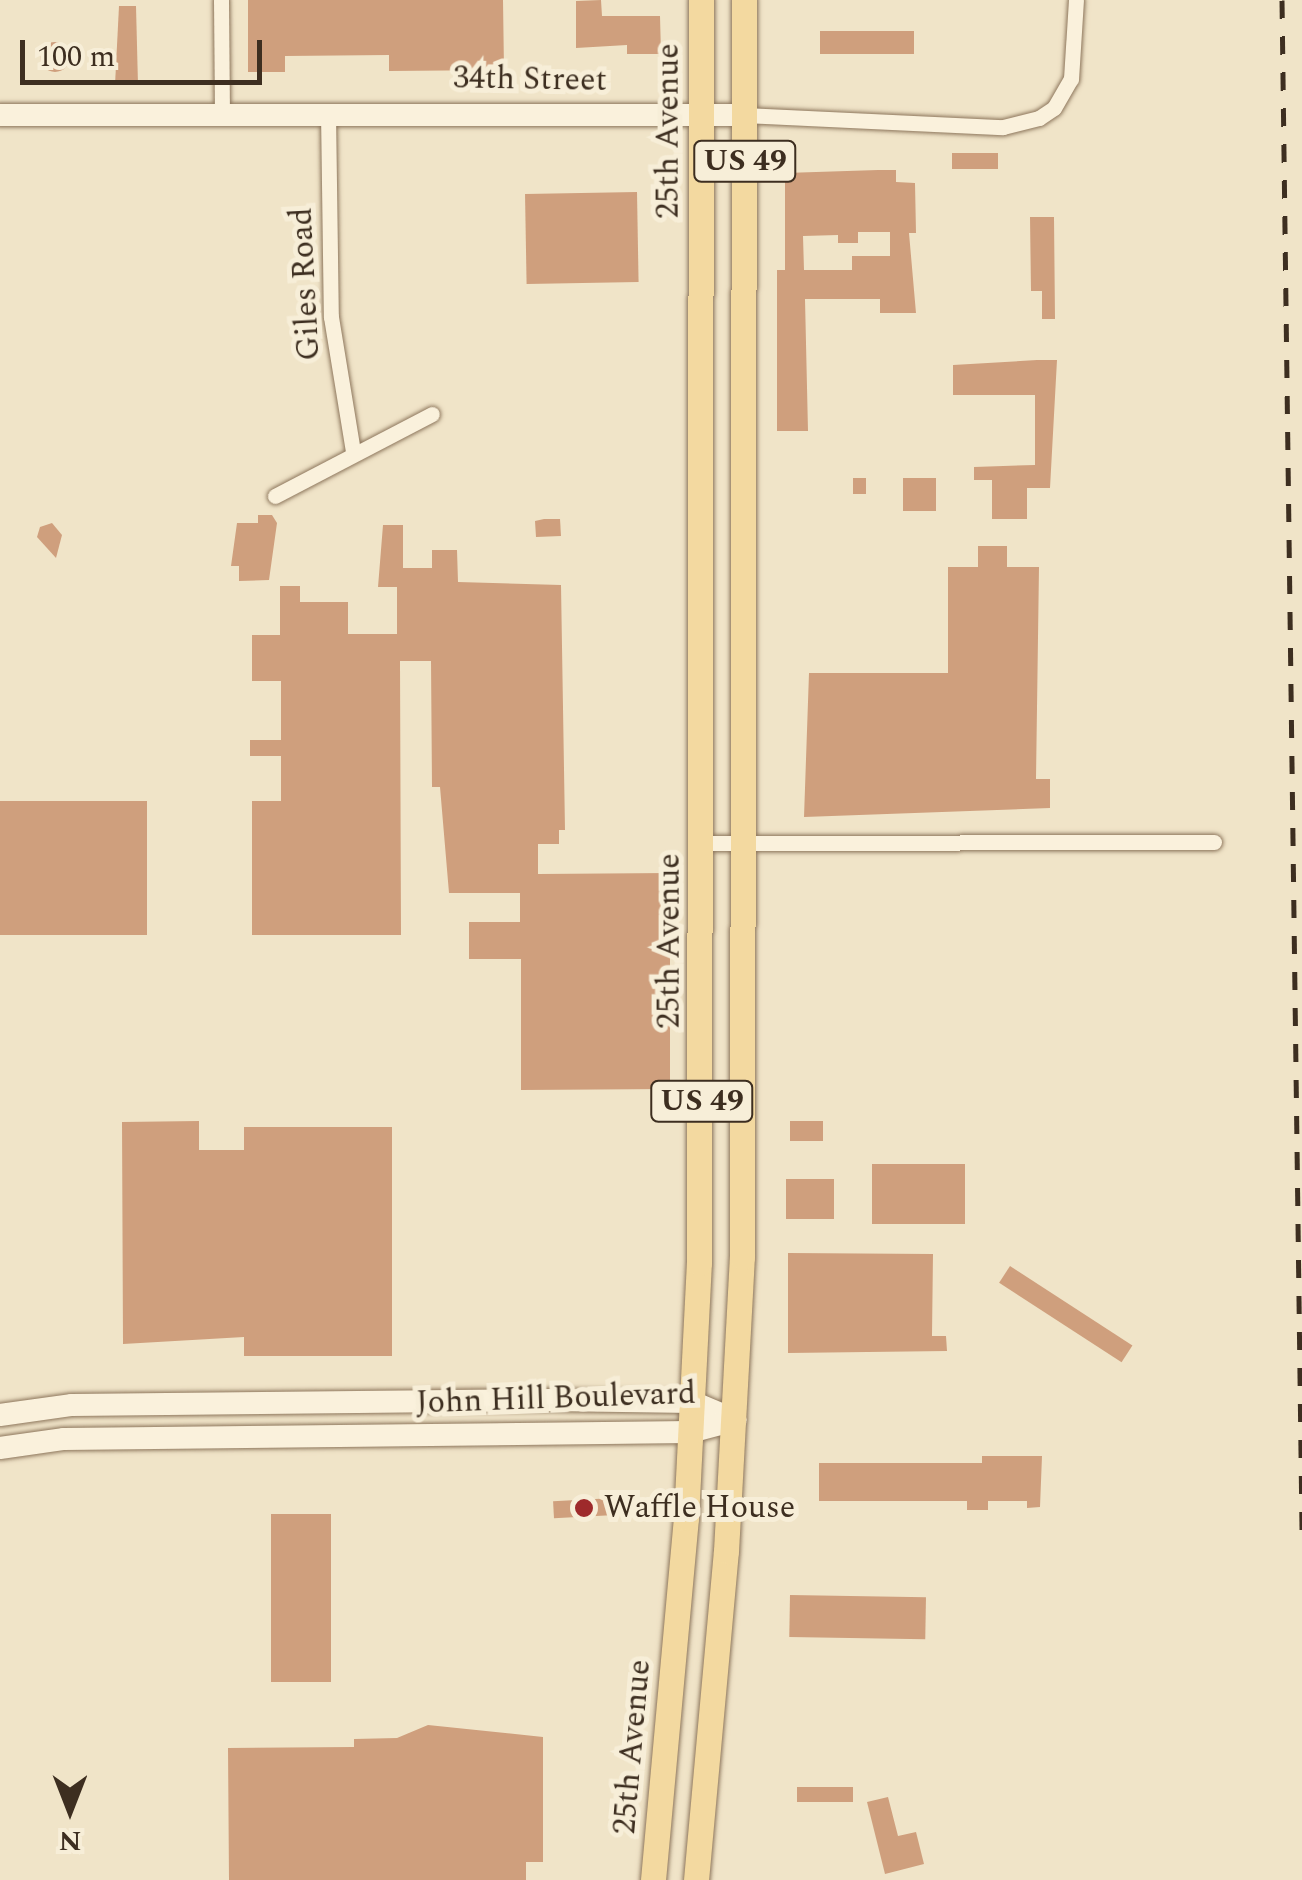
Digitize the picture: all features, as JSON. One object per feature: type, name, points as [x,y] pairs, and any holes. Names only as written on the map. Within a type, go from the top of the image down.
[{"type":"main road","name":"25th Avenue","points":[[652,1880],[692,1402],[702,1103],[701,0]]},
{"type":"main road","name":"US 49","points":[[697,1877],[735,1420],[745,1103],[744,0]]},
{"type":"main road","points":[[702,1103],[745,1103]]},
{"type":"street","points":[[222,0],[222,113]]},
{"type":"street","name":"34th Street","points":[[0,115],[744,115],[1004,127],[1054,108],[1076,61],[1076,0]]},
{"type":"street","name":"Giles Road","points":[[328,112],[331,317],[353,451]]},
{"type":"street","points":[[275,496],[353,451],[432,414]]},
{"type":"street","points":[[703,843],[1214,842]]},
{"type":"street","name":"John Hill Boulevard","points":[[0,1415],[72,1405],[692,1402],[735,1420]]},
{"type":"street","name":"John Hill Boulevard","points":[[0,1448],[64,1439],[690,1432],[735,1420]]},
{"type":"building","points":[[248,0],[503,0],[504,70],[389,71],[389,55],[285,56],[285,72],[248,72]]},
{"type":"building","points":[[601,0],[602,16],[660,16],[661,54],[627,54],[627,45],[576,48],[576,1]]},
{"type":"building","points":[[119,6],[136,6],[138,85],[115,85]]},
{"type":"building","points":[[820,31],[914,31],[914,54],[820,54]]},
{"type":"building","points":[[55,42],[66,46],[70,57],[66,68],[55,72],[44,68],[40,57],[44,46]]},
{"type":"building","points":[[952,153],[998,153],[998,169],[952,169]]},
{"type":"building","points":[[896,170],[896,182],[915,183],[916,233],[909,233],[916,313],[880,313],[880,299],[805,299],[808,431],[777,431],[777,270],[785,270],[785,173]],"holes":[[[858,232],[890,232],[890,256],[852,256],[852,270],[804,270],[803,236],[838,235],[838,243],[858,243]]]},
{"type":"building","points":[[637,192],[639,282],[527,284],[525,194]]},
{"type":"building","points":[[1030,217],[1054,217],[1055,319],[1042,319],[1042,291],[1031,291]]},
{"type":"building","points":[[1057,360],[1050,488],[1027,488],[1027,519],[992,519],[992,480],[974,480],[974,467],[1035,465],[1035,395],[953,395],[953,365]]},
{"type":"building","points":[[853,478],[866,478],[866,494],[853,494]]},
{"type":"building","points":[[903,478],[936,478],[936,511],[903,511]]},
{"type":"building","points":[[258,515],[272,515],[277,523],[269,580],[239,581],[239,566],[231,566],[237,523],[258,523]]},
{"type":"building","points":[[560,519],[561,536],[536,537],[535,521]]},
{"type":"building","points":[[52,523],[62,535],[56,558],[37,537],[40,527]]},
{"type":"building","points":[[383,525],[403,525],[403,568],[432,568],[432,550],[457,550],[458,582],[561,585],[565,830],[559,830],[559,844],[538,844],[538,874],[670,873],[670,1089],[521,1090],[521,959],[469,959],[469,922],[520,922],[520,893],[449,893],[440,787],[432,787],[431,661],[400,661],[401,935],[252,935],[252,801],[281,801],[281,756],[250,756],[250,740],[281,740],[281,681],[252,681],[252,635],[280,635],[280,586],[300,586],[300,602],[348,602],[348,634],[397,634],[397,587],[378,587]]},
{"type":"building","points":[[978,546],[1007,546],[1007,567],[1039,567],[1036,779],[1050,779],[1050,808],[804,817],[809,673],[948,673],[948,567],[978,567]]},
{"type":"building","points":[[0,801],[147,801],[147,935],[0,935]]},
{"type":"building","points":[[199,1121],[199,1150],[244,1150],[244,1127],[392,1127],[392,1356],[244,1356],[244,1337],[123,1344],[122,1122]]},
{"type":"building","points":[[790,1121],[823,1121],[823,1141],[790,1141]]},
{"type":"building","points":[[872,1164],[965,1164],[965,1224],[872,1224]]},
{"type":"building","points":[[786,1179],[834,1179],[834,1219],[786,1219]]},
{"type":"building","points":[[788,1253],[933,1254],[932,1336],[946,1336],[947,1351],[788,1353]]},
{"type":"building","points":[[1010,1266],[1132,1346],[1122,1362],[999,1283]]},
{"type":"building","points":[[982,1456],[1042,1456],[1040,1507],[1027,1508],[1027,1501],[988,1501],[988,1510],[967,1510],[967,1501],[819,1501],[819,1463],[982,1463]]},
{"type":"building","name":"Waffle House","points":[[614,1498],[615,1515],[554,1518],[553,1501]]},
{"type":"building","points":[[271,1514],[331,1514],[331,1682],[271,1682]]},
{"type":"building","points":[[790,1595],[926,1597],[925,1639],[789,1637]]},
{"type":"building","points":[[428,1725],[543,1737],[543,1862],[526,1862],[526,1880],[229,1880],[228,1748],[354,1747],[354,1739],[397,1738]]},
{"type":"building","points":[[797,1787],[853,1787],[853,1802],[797,1802]]},
{"type":"building","points":[[888,1797],[898,1836],[916,1832],[924,1864],[885,1874],[867,1802]]},
{"type":"railway","points":[[1282,0],[1302,1532]]},
{"type":"place","name":"Waffle House","points":[[584,1508]]}]
